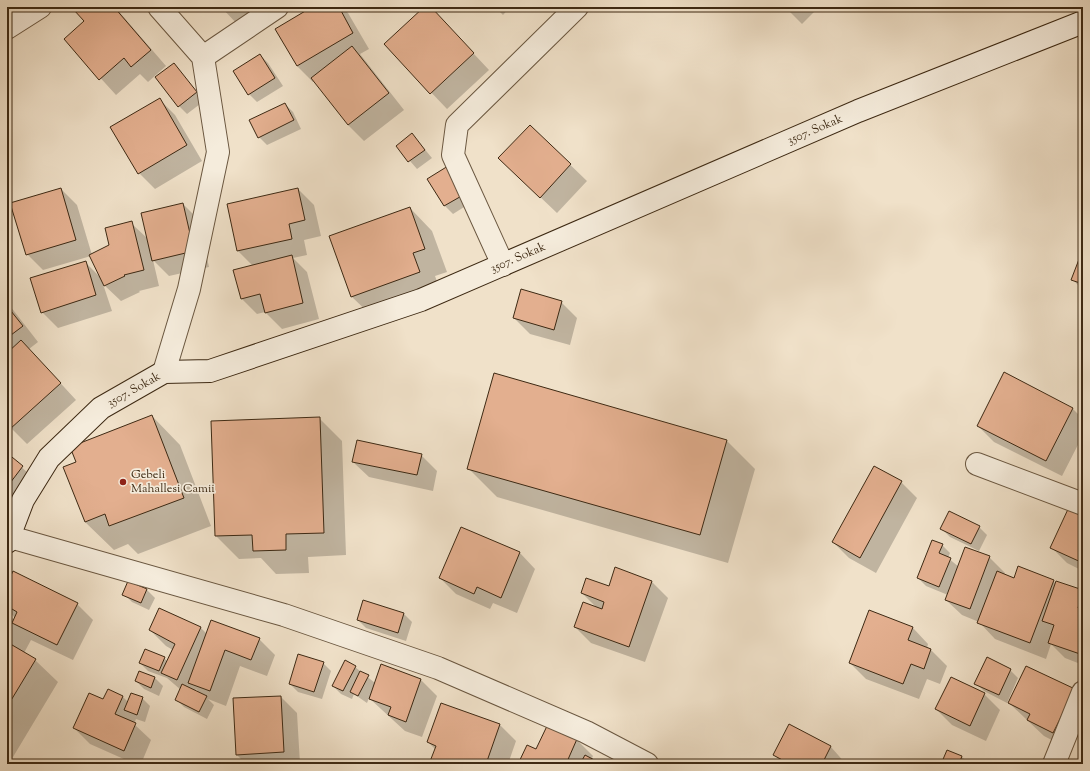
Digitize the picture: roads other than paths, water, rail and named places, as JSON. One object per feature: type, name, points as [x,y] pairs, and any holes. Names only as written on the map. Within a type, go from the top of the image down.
[{"type":"street","points":[[7,28],[40,7]]},
{"type":"street","points":[[159,7],[203,57],[218,152],[189,289],[164,372]]},
{"type":"street","points":[[203,57],[277,7]]},
{"type":"street","points":[[503,265],[453,155],[457,126],[577,7]]},
{"type":"street","name":"3507. Sokak","points":[[9,540],[23,500],[50,458],[101,408],[164,372],[210,371],[421,300],[858,111],[1083,22]]},
{"type":"street","points":[[977,464],[1083,504]]},
{"type":"street","points":[[9,540],[284,614],[438,668],[586,732],[647,764]]},
{"type":"street","points":[[1054,764],[1083,692]]},
{"type":"place","name":"Gebeli Mahallesi Camii","points":[[123,482]]}]
